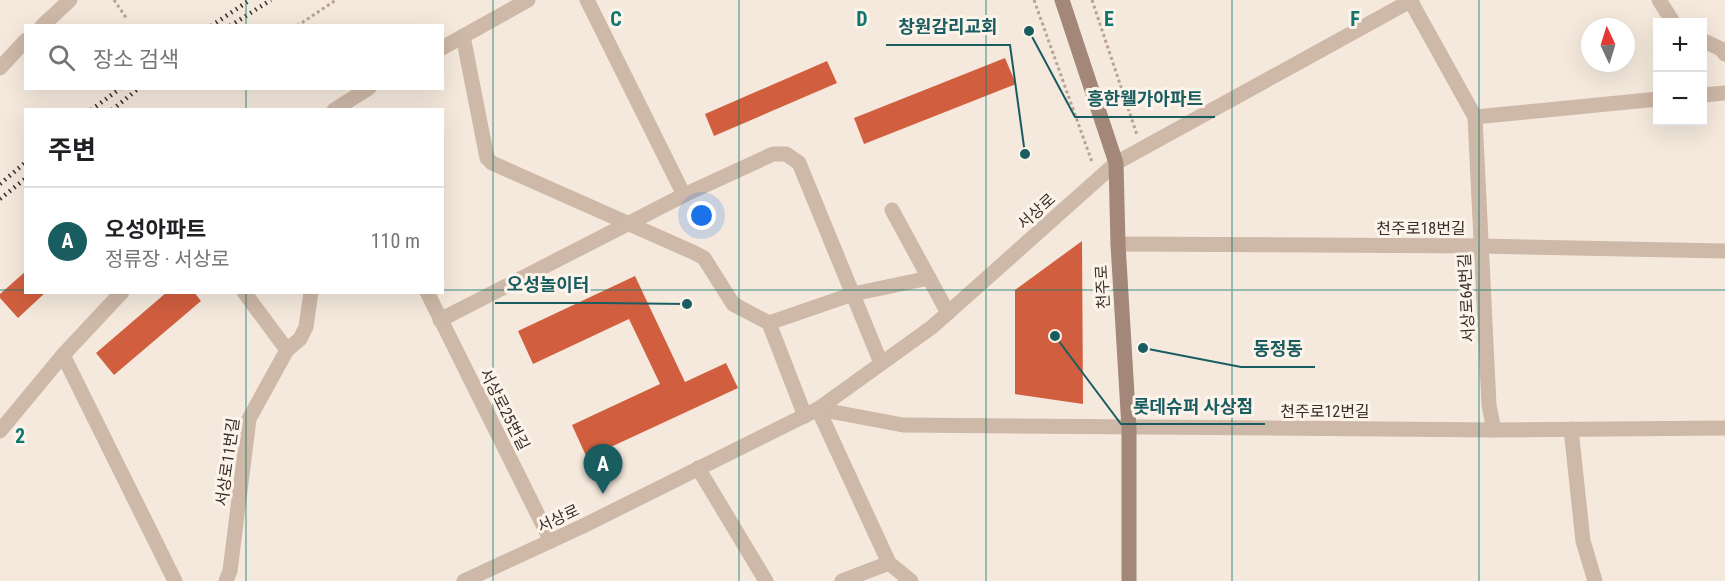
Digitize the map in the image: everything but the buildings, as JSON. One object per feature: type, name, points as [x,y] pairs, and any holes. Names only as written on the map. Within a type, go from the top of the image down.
[{"type":"main road","name":"천주로","points":[[1062,0],[1116,163],[1118,244],[1129,428],[1129,581]]},
{"type":"street","points":[[44,24],[70,0]]},
{"type":"street","points":[[444,47],[528,0]]},
{"type":"street","points":[[587,0],[684,195]]},
{"type":"street","name":"서상로","points":[[464,581],[551,541],[812,412],[932,327],[1116,163],[1411,0]]},
{"type":"street","name":"서상로64번길","points":[[1411,0],[1475,117],[1489,405],[1494,430]]},
{"type":"street","points":[[1659,0],[1670,18]]},
{"type":"street","points":[[463,36],[487,158],[492,163],[704,258],[733,304],[769,322],[889,563],[911,581]]},
{"type":"street","points":[[0,68],[24,42]]},
{"type":"street","points":[[1707,42],[1721,49],[1725,54]]},
{"type":"street","points":[[338,108],[366,90]]},
{"type":"street","points":[[1707,95],[1725,93]]},
{"type":"street","points":[[1475,117],[1653,99]]},
{"type":"street","points":[[440,320],[684,195],[773,154],[786,154],[799,163],[881,363]]},
{"type":"street","points":[[892,210],[948,313]]},
{"type":"street","name":"천주로18번길","points":[[1118,244],[1481,246],[1725,251]]},
{"type":"street","points":[[769,322],[853,294],[929,278]]},
{"type":"street","points":[[0,431],[63,355],[120,294]]},
{"type":"street","points":[[245,294],[287,350]]},
{"type":"street","name":"서상로11번길","points":[[226,581],[230,571],[249,419],[287,350],[300,339],[306,327],[310,294]]},
{"type":"street","name":"서상로25번길","points":[[428,294],[551,541]]},
{"type":"street","points":[[63,355],[175,581]]},
{"type":"street","name":"천주로12번길","points":[[812,412],[903,425],[1494,430],[1725,428]]},
{"type":"street","points":[[1571,429],[1583,541],[1595,581]]},
{"type":"street","points":[[698,468],[766,581]]},
{"type":"street","points":[[842,581],[889,563]]},
{"type":"path","points":[[114,0],[127,19]]},
{"type":"path","points":[[300,24],[336,0]]},
{"type":"path","points":[[1034,0],[1098,179]]},
{"type":"path","points":[[1092,0],[1142,149]]},
{"type":"railway","points":[[214,24],[250,0]]},
{"type":"railway","points":[[233,24],[271,0]]},
{"type":"railway","points":[[94,108],[118,90]]},
{"type":"railway","points":[[114,108],[137,90]]},
{"type":"railway","points":[[0,184],[24,164]]},
{"type":"railway","points":[[0,199],[24,180]]},
{"type":"place","name":"흥한웰가아파트","points":[[1029,31]]},
{"type":"place","name":"창원감리교회","points":[[1025,154]]},
{"type":"place","name":"오성놀이터","points":[[687,304]]},
{"type":"place","name":"롯데슈퍼 사상점","points":[[1055,336]]},
{"type":"place","name":"동정동","points":[[1143,348]]},
{"type":"place","name":"오성아파트","points":[[603,494]]}]
